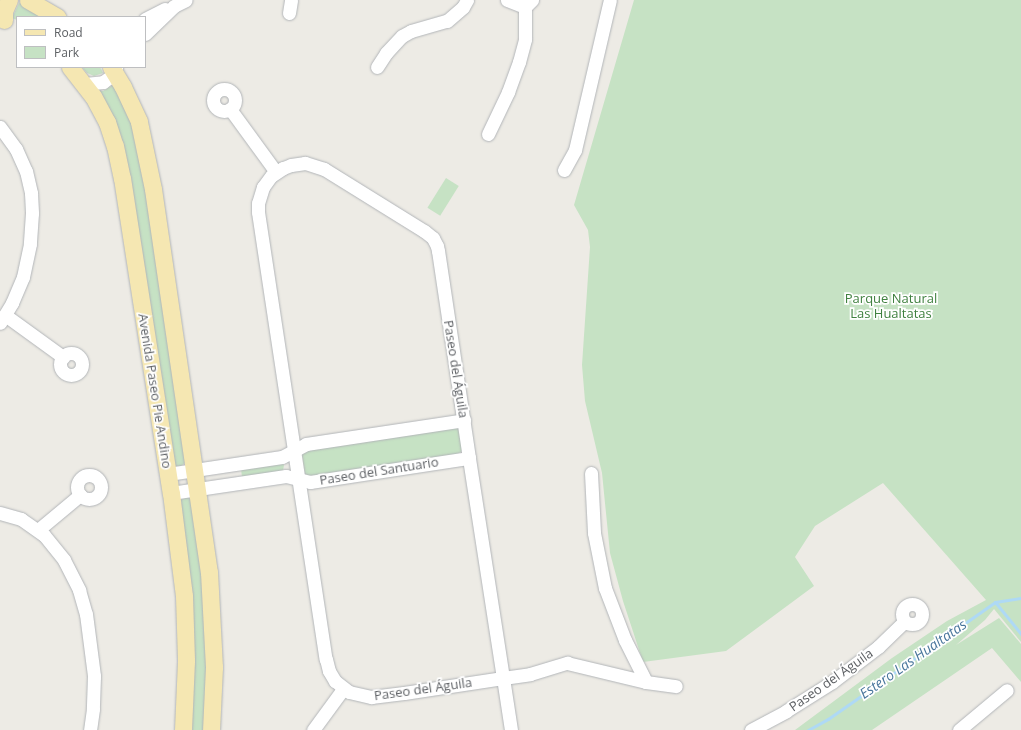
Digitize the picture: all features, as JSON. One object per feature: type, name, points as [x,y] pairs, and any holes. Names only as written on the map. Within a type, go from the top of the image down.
[{"type":"main road","points":[[7,22],[4,10],[10,0]]},
{"type":"main road","points":[[28,0],[56,16]]},
{"type":"main road","name":"Avenida Paseo Pie Andino","points":[[72,68],[85,84],[107,122],[120,161],[180,561],[185,616],[186,661],[183,730]]},
{"type":"main road","name":"Avenida Paseo Pie Andino","points":[[113,68],[134,110],[145,147],[153,189],[209,572],[213,611],[214,667],[211,730]]},
{"type":"street","points":[[377,67],[386,53],[402,36],[447,21],[463,7],[467,0]]},
{"type":"street","points":[[488,134],[508,92],[519,62],[525,39],[529,3],[507,0]]},
{"type":"street","points":[[564,170],[572,157],[576,144],[610,0]]},
{"type":"street","points":[[146,18],[180,3]]},
{"type":"street","points":[[146,33],[180,3]]},
{"type":"street","points":[[85,84],[104,82],[113,68]]},
{"type":"street","points":[[230,109],[276,172]]},
{"type":"street","points":[[0,127],[10,140],[21,159],[30,183],[32,203],[30,244],[26,266],[18,290],[3,319],[63,358]]},
{"type":"street","name":"Paseo del Águila","points":[[511,730],[503,678],[469,458],[438,251],[433,238],[324,169],[312,164],[298,164],[276,172],[263,187],[258,203],[258,212],[327,665],[332,676],[343,689],[356,695],[371,697],[503,678],[542,672],[562,664],[573,664],[646,682],[676,686]]},
{"type":"street","points":[[168,474],[282,457],[306,444],[464,420]]},
{"type":"street","name":"Paseo del Santuario","points":[[171,493],[286,476],[310,482],[469,458]]},
{"type":"street","points":[[591,473],[594,533],[605,588],[625,640],[646,682]]},
{"type":"street","points":[[38,530],[80,495]]},
{"type":"street","points":[[0,513],[21,519],[38,530],[64,560],[75,579],[84,608],[94,676],[93,709],[90,730]]},
{"type":"street","name":"Paseo del Águila","points":[[751,730],[786,711],[832,682],[874,651],[905,621]]},
{"type":"street","points":[[313,730],[343,689]]},
{"type":"street","points":[[959,730],[1007,690]]},
{"type":"green space","name":"Parque Natural Las Hualtatas","points":[[634,0],[1021,0],[1021,642],[994,609],[985,620],[956,645],[999,618],[1021,644],[1021,682],[992,648],[872,730],[795,730],[892,658],[947,621],[986,600],[883,483],[815,526],[795,557],[814,586],[726,651],[643,662],[623,601],[610,553],[602,473],[585,401],[582,365],[590,247],[588,230],[574,205]]},
{"type":"green space","points":[[19,3],[46,16],[16,16],[16,20],[12,18]]},
{"type":"green space","points":[[83,68],[100,68],[103,73],[94,76],[87,73]]},
{"type":"green space","points":[[115,84],[136,131],[187,461],[180,467],[173,465],[96,91],[103,91]]},
{"type":"green space","points":[[446,178],[459,186],[440,216],[427,208]]},
{"type":"green space","points":[[455,425],[460,430],[463,450],[458,454],[312,478],[305,474],[302,455],[305,448]]},
{"type":"green space","points":[[282,463],[284,465],[283,471],[242,477],[241,469]]},
{"type":"green space","points":[[187,497],[192,500],[207,610],[205,730],[189,730],[179,501]]},
{"type":"waterway","name":"Estero Las Hualtatas","points":[[808,730],[828,719],[995,602],[1021,598]]},
{"type":"waterway","points":[[995,602],[1021,634]]}]
